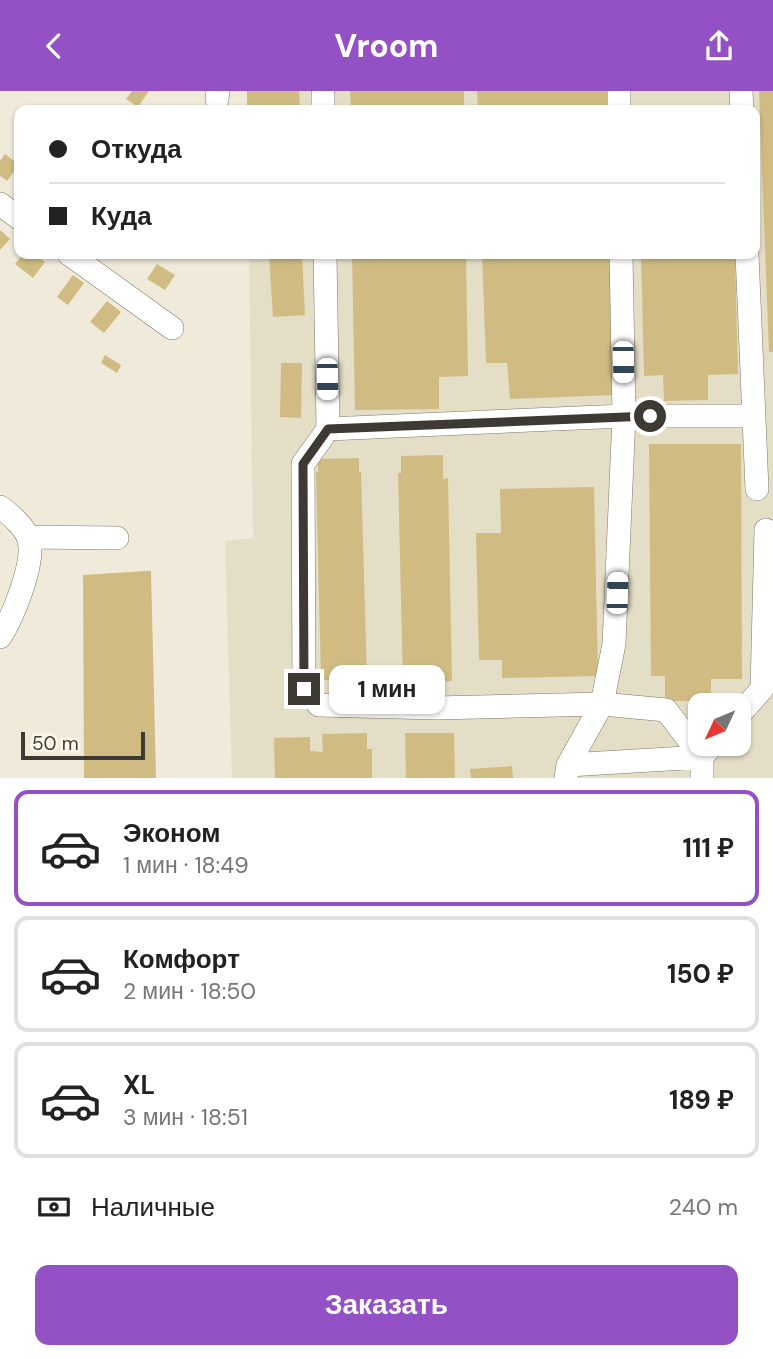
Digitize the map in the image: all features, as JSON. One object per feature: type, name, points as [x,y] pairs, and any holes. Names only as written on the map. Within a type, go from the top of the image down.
[{"type":"street","points":[[76,259],[172,328]]},
{"type":"street","points":[[325,259],[328,429],[303,464],[304,689],[319,705],[436,708],[602,703],[666,710],[706,760]]},
{"type":"street","points":[[567,771],[602,703],[614,644],[624,416],[621,259]]},
{"type":"street","points":[[747,259],[757,489]]},
{"type":"street","points":[[328,429],[624,416],[752,416]]},
{"type":"street","points":[[0,507],[8,513],[29,546],[10,622],[0,637]]},
{"type":"street","points":[[751,701],[762,689],[766,530]]},
{"type":"street","points":[[29,546],[117,538]]},
{"type":"street","points":[[567,771],[706,760]]},
{"type":"shaded area","points":[[247,91],[773,91],[773,778],[232,778],[225,541],[253,538],[249,259],[760,259],[760,105],[247,105]]},
{"type":"building","points":[[132,91],[149,91],[139,105],[126,99]]},
{"type":"building","points":[[247,91],[299,91],[300,105],[247,105]]},
{"type":"building","points":[[350,91],[464,91],[464,105],[351,105]]},
{"type":"building","points":[[477,91],[610,91],[610,105],[478,105]]},
{"type":"building","points":[[759,91],[773,91],[773,352],[769,352]]},
{"type":"building","points":[[5,154],[14,161],[14,172],[7,181],[0,176],[0,161]]},
{"type":"building","points":[[0,230],[10,239],[0,250]]},
{"type":"building","points":[[19,259],[41,259],[45,262],[33,278],[15,264]]},
{"type":"building","points":[[269,259],[302,259],[305,315],[273,317]]},
{"type":"building","points":[[352,259],[466,259],[468,376],[439,377],[439,409],[355,410]]},
{"type":"building","points":[[482,259],[612,259],[615,395],[510,399],[507,363],[486,363]]},
{"type":"building","points":[[641,259],[735,259],[738,374],[708,375],[708,400],[664,401],[663,375],[644,376]]},
{"type":"building","points":[[157,264],[175,275],[165,290],[147,279]]},
{"type":"building","points":[[73,275],[84,283],[68,305],[57,297]]},
{"type":"building","points":[[107,301],[121,312],[104,333],[90,322]]},
{"type":"building","points":[[105,355],[121,365],[117,373],[101,363]]},
{"type":"building","points":[[281,363],[302,363],[301,418],[280,417]]},
{"type":"building","points":[[649,444],[741,444],[742,679],[711,679],[711,693],[688,693],[688,701],[665,701],[665,676],[651,676]]},
{"type":"building","points":[[443,455],[443,479],[448,478],[452,681],[435,682],[435,698],[420,698],[420,684],[403,684],[398,473],[401,473],[401,456]]},
{"type":"building","points":[[359,458],[367,679],[348,679],[349,697],[336,698],[335,680],[321,680],[316,473],[318,459]]},
{"type":"building","points":[[594,487],[598,676],[502,678],[502,660],[479,660],[476,533],[501,533],[500,489]]},
{"type":"building","points":[[151,571],[156,778],[84,778],[83,575]]},
{"type":"building","points":[[367,733],[367,749],[372,749],[372,778],[275,778],[274,738],[310,737],[310,751],[323,752],[322,734]]},
{"type":"building","points":[[405,733],[454,733],[455,778],[406,778]]},
{"type":"building","points":[[512,766],[513,778],[471,778],[470,769]]},
{"type":"route","points":[[304,689],[303,464],[328,429],[650,416]]}]
